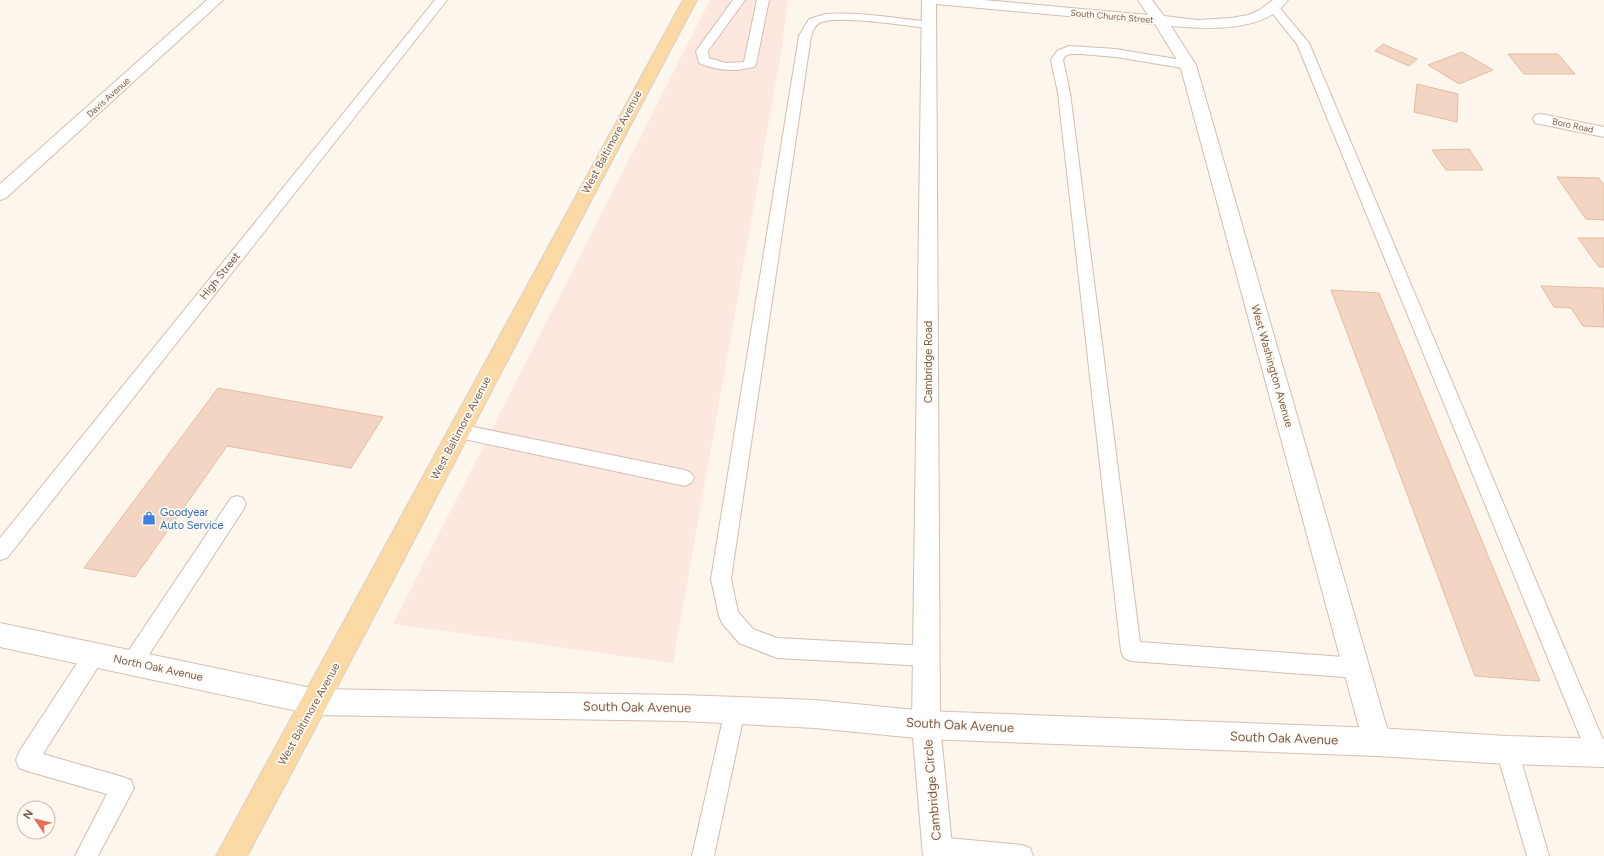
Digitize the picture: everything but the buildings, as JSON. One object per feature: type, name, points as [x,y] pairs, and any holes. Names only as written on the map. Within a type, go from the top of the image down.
[{"type":"main road","name":"West Baltimore Avenue","points":[[231,856],[316,702],[612,142],[690,0]]},
{"type":"street","name":"Davis Avenue","points":[[0,194],[216,0]]},
{"type":"street","name":"Cambridge Road","points":[[926,725],[929,0]]},
{"type":"street","name":"South Church Street","points":[[937,0],[1198,24],[1250,20],[1277,4]]},
{"type":"street","name":"West Washington Avenue","points":[[1145,0],[1188,65],[1377,742]]},
{"type":"street","name":"Boro Road","points":[[1541,118],[1604,132]]},
{"type":"street","name":"North Oak Avenue","points":[[0,635],[316,702]]},
{"type":"street","name":"South Oak Avenue","points":[[316,702],[619,706],[735,710],[815,714],[926,725],[1377,742],[1507,750],[1601,753]]},
{"type":"street","name":"Cambridge Circle","points":[[926,725],[938,852]]},
{"type":"lane","name":"High Street","points":[[0,552],[441,0]]},
{"type":"lane","points":[[740,0],[702,51],[703,60],[716,66],[735,68],[750,64],[763,0]]},
{"type":"lane","points":[[1277,4],[1303,43],[1601,753]]},
{"type":"lane","points":[[927,656],[777,648],[746,636],[729,616],[721,579],[805,36],[810,26],[817,19],[833,16],[929,25]]},
{"type":"lane","points":[[1188,65],[1116,52],[1081,50],[1068,50],[1061,54],[1058,60],[1065,101],[1131,651],[1357,668]]},
{"type":"lane","points":[[459,431],[685,478]]},
{"type":"lane","points":[[132,663],[237,504]]},
{"type":"lane","points":[[86,856],[123,788],[27,760],[94,655]]},
{"type":"lane","points":[[703,856],[735,710]]},
{"type":"lane","points":[[1507,750],[1538,856]]},
{"type":"lane","points":[[938,852],[1022,856]]},
{"type":"shaded area","points":[[710,0],[788,0],[781,53],[673,663],[393,624]]},
{"type":"place","name":"Goodyear Auto Service","points":[[149,518]]}]
